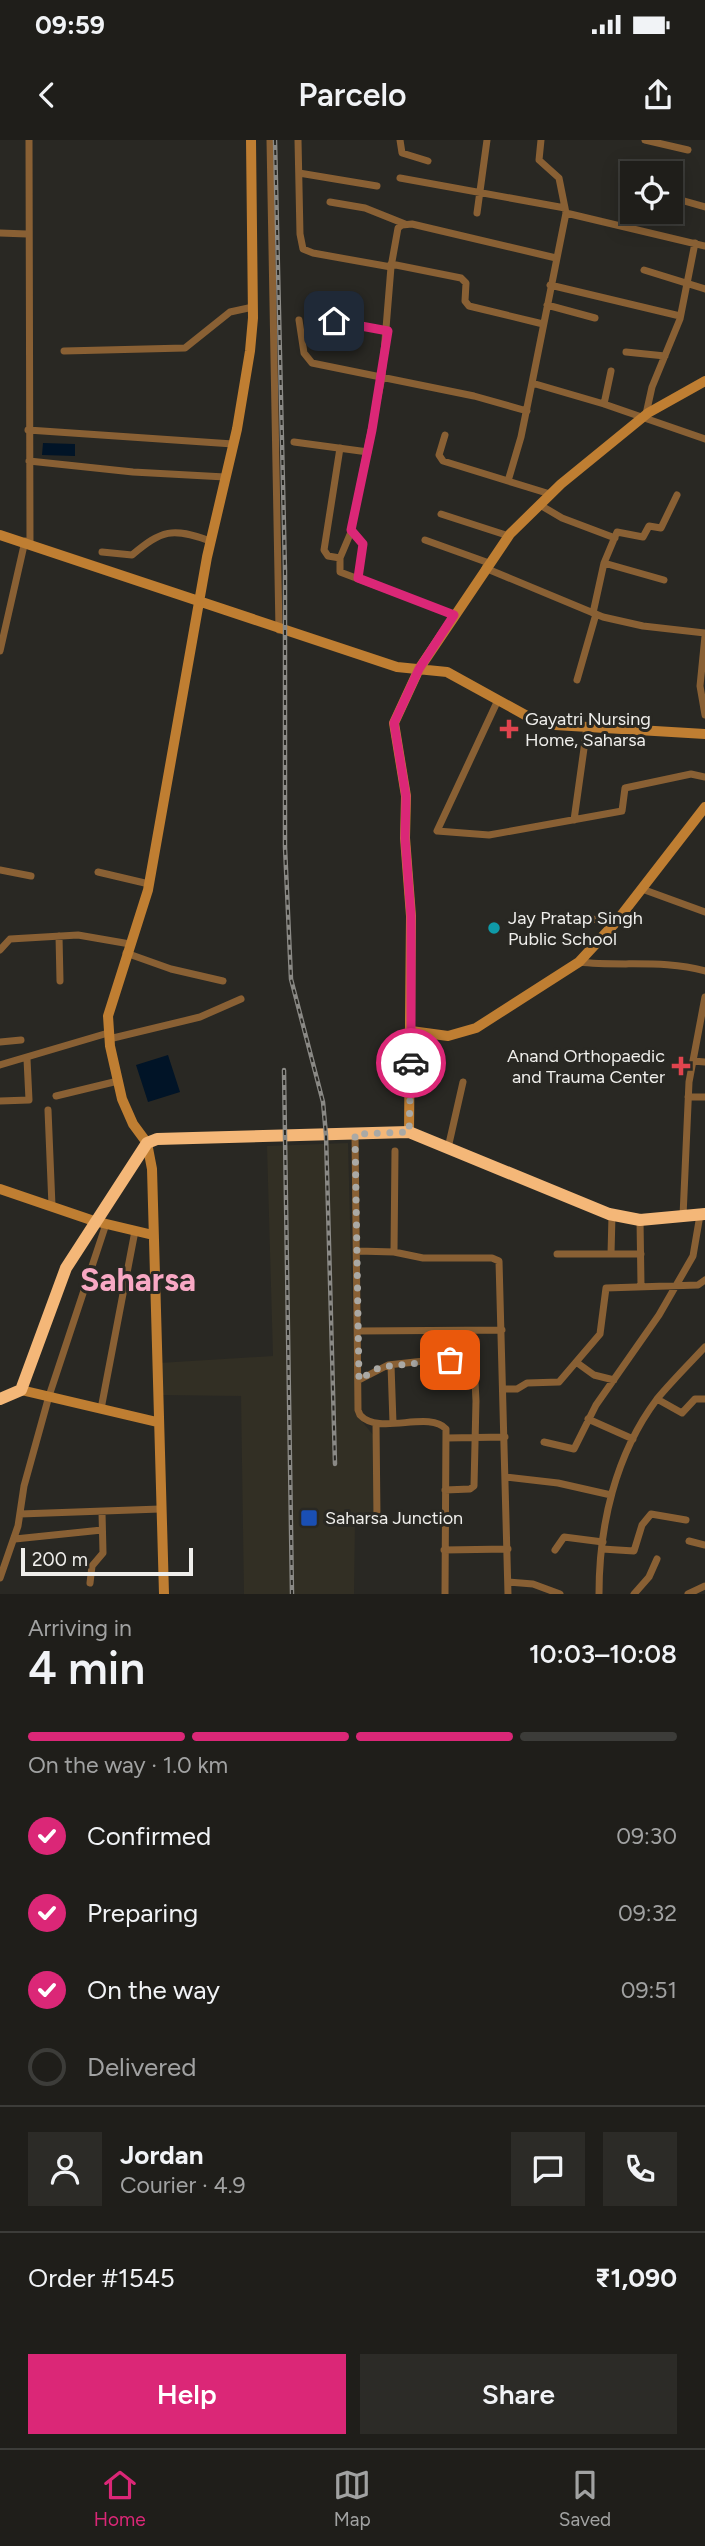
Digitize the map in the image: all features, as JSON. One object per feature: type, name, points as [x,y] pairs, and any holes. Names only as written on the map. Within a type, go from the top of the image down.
[{"type":"highway","points":[[0,1399],[21,1390],[66,1268],[100,1222],[147,1143],[157,1139],[409,1132],[611,1215],[640,1220],[702,1215]]},
{"type":"main road","points":[[164,1594],[157,1422],[152,1169],[147,1143],[133,1124],[118,1081],[108,1016],[149,884],[198,603],[233,444],[250,351],[253,307],[251,140]]},
{"type":"main road","points":[[409,1132],[411,916],[405,838],[406,796],[394,723],[419,669],[509,536],[550,494],[644,417],[705,381]]},
{"type":"main road","points":[[0,535],[279,630],[397,667],[447,672],[527,716],[555,724],[705,734]]},
{"type":"main road","points":[[411,1031],[448,1037],[476,1028],[579,962],[616,922],[705,807]]},
{"type":"main road","points":[[0,1189],[100,1222],[153,1235]]},
{"type":"main road","points":[[21,1390],[157,1422]]},
{"type":"street","points":[[0,651],[27,542],[29,140]]},
{"type":"street","points":[[270,140],[279,630]]},
{"type":"street","points":[[298,140],[303,248],[313,254],[461,278],[466,284],[465,300],[469,306],[543,324]]},
{"type":"street","points":[[400,140],[402,153],[428,161]]},
{"type":"street","points":[[477,213],[487,140]]},
{"type":"street","points":[[508,481],[527,411],[566,210],[559,178],[539,160],[541,140]]},
{"type":"street","points":[[645,140],[688,150]]},
{"type":"street","points":[[299,173],[377,186]]},
{"type":"street","points":[[400,178],[480,190],[705,246]]},
{"type":"street","points":[[683,201],[705,207]]},
{"type":"street","points":[[330,202],[365,208],[405,224],[445,230],[556,258]]},
{"type":"street","points":[[405,224],[398,229],[391,265],[388,331],[382,377],[351,532],[341,558],[340,572],[454,615]]},
{"type":"street","points":[[0,233],[27,234]]},
{"type":"street","points":[[644,417],[680,316],[695,243]]},
{"type":"street","points":[[644,270],[705,289]]},
{"type":"street","points":[[550,285],[680,316]]},
{"type":"street","points":[[547,305],[595,318]]},
{"type":"street","points":[[64,351],[185,348],[230,312],[253,307]]},
{"type":"street","points":[[308,316],[388,331]]},
{"type":"street","points":[[299,320],[303,353],[312,363],[527,411]]},
{"type":"street","points":[[626,352],[665,356]]},
{"type":"street","points":[[604,404],[611,371]]},
{"type":"street","points":[[532,383],[604,404],[705,439]]},
{"type":"street","points":[[28,430],[233,444]]},
{"type":"street","points":[[445,435],[439,455],[443,461],[550,494]]},
{"type":"street","points":[[294,442],[368,452]]},
{"type":"street","points":[[340,448],[324,550],[328,556],[341,558]]},
{"type":"street","points":[[29,461],[132,472],[225,477]]},
{"type":"street","points":[[577,680],[604,563],[615,538],[620,531],[643,537],[649,526],[661,528],[677,495]]},
{"type":"street","points":[[540,505],[562,518],[615,538]]},
{"type":"street","points":[[441,514],[509,536]]},
{"type":"street","points":[[102,552],[132,555],[154,536],[165,532],[187,533],[210,541]]},
{"type":"street","points":[[351,532],[363,544],[358,578]]},
{"type":"street","points":[[425,540],[594,614],[643,626],[705,635],[700,686],[705,715]]},
{"type":"street","points":[[604,563],[664,580]]},
{"type":"street","points":[[498,700],[437,831],[489,835],[622,811],[625,788],[691,774],[705,778]]},
{"type":"street","points":[[574,820],[587,727]]},
{"type":"street","points":[[0,870],[31,876]]},
{"type":"street","points":[[98,872],[149,884]]},
{"type":"street","points":[[642,889],[705,912]]},
{"type":"street","points":[[575,917],[616,922]]},
{"type":"street","points":[[0,950],[10,939],[87,935],[128,948],[171,969],[223,981]]},
{"type":"street","points":[[59,936],[60,981]]},
{"type":"street","points":[[579,962],[604,965],[646,963],[705,971]]},
{"type":"street","points":[[683,1216],[688,1097],[705,997]]},
{"type":"street","points":[[0,1065],[109,1036],[200,1017],[241,999]]},
{"type":"street","points":[[0,1042],[21,1041]]},
{"type":"street","points":[[0,1101],[29,1100],[27,1059]]},
{"type":"street","points":[[693,1061],[705,1062]]},
{"type":"street","points":[[56,1097],[118,1081]]},
{"type":"street","points":[[448,1148],[463,1082]]},
{"type":"street","points":[[688,1097],[705,1097]]},
{"type":"street","points":[[48,1110],[52,1206]]},
{"type":"street","points":[[355,1134],[360,1415],[376,1423],[439,1423],[446,1429],[445,1594]]},
{"type":"street","points":[[394,1252],[395,1151]]},
{"type":"street","points":[[611,1215],[611,1254]]},
{"type":"street","points":[[544,1442],[574,1449],[588,1419],[675,1285],[697,1245],[702,1215]]},
{"type":"street","points":[[640,1220],[641,1285]]},
{"type":"street","points":[[0,1578],[15,1539],[24,1486],[100,1222]]},
{"type":"street","points":[[101,1409],[135,1231]]},
{"type":"street","points":[[358,1251],[394,1252],[423,1258],[497,1259],[500,1264],[508,1594]]},
{"type":"street","points":[[557,1254],[641,1254]]},
{"type":"street","points":[[504,1389],[517,1389],[527,1382],[556,1383],[600,1334],[605,1289],[641,1285],[698,1285],[705,1280]]},
{"type":"street","points":[[359,1331],[502,1330]]},
{"type":"street","points":[[598,1594],[602,1545],[611,1495],[634,1439],[657,1399],[705,1347]]},
{"type":"street","points":[[359,1380],[380,1367],[391,1365],[433,1360],[474,1362],[476,1437],[473,1488],[445,1490]]},
{"type":"street","points":[[576,1362],[594,1376],[603,1375],[614,1380]]},
{"type":"street","points":[[391,1365],[393,1423]]},
{"type":"street","points":[[657,1399],[682,1413],[695,1399],[705,1399]]},
{"type":"street","points":[[588,1419],[634,1439]]},
{"type":"street","points":[[376,1423],[377,1519]]},
{"type":"street","points":[[447,1438],[505,1437]]},
{"type":"street","points":[[506,1477],[558,1483],[611,1495]]},
{"type":"street","points":[[20,1514],[160,1509]]},
{"type":"street","points":[[90,1583],[92,1566],[103,1556],[102,1512]]},
{"type":"street","points":[[555,1550],[564,1537],[635,1551],[642,1525],[650,1514],[686,1520]]},
{"type":"street","points":[[15,1539],[102,1530]]},
{"type":"street","points":[[689,1541],[705,1545]]},
{"type":"street","points":[[444,1550],[508,1549]]},
{"type":"street","points":[[634,1594],[649,1577],[657,1559]]},
{"type":"street","points":[[508,1582],[533,1584],[557,1594]]},
{"type":"street","points":[[688,1594],[705,1586]]},
{"type":"shaded area","points":[[348,1143],[355,1413],[374,1436],[374,1519],[355,1520],[354,1594],[244,1594],[241,1396],[161,1395],[159,1363],[273,1356],[267,1146]]},
{"type":"water","points":[[43,443],[75,444],[75,456],[42,455]]},
{"type":"water","points":[[168,1055],[180,1092],[148,1102],[136,1065]]},
{"type":"railway","points":[[275,140],[285,571],[285,847],[291,979],[323,1102],[326,1135],[335,1464]]},
{"type":"railway","points":[[284,1070],[292,1594]]},
{"type":"way so far","points":[[411,1063],[409,1132],[355,1134],[359,1380],[388,1365],[450,1360]]},
{"type":"place","name":"Gayatri Nursing Home, Saharsa","points":[[509,729]]},
{"type":"place","name":"Jay Pratap Singh Public School","points":[[494,928]]},
{"type":"place","name":"Anand Orthopaedic and Trauma Center","points":[[681,1066]]},
{"type":"place","name":"Saharsa Junction","points":[[309,1518]]},
{"type":"district","name":"Saharsa","points":[[138,1280]]},
{"type":"route","points":[[334,321],[388,331],[382,377],[351,530],[363,544],[358,578],[454,615],[419,669],[394,723],[406,796],[405,838],[411,916],[411,1063]]}]
